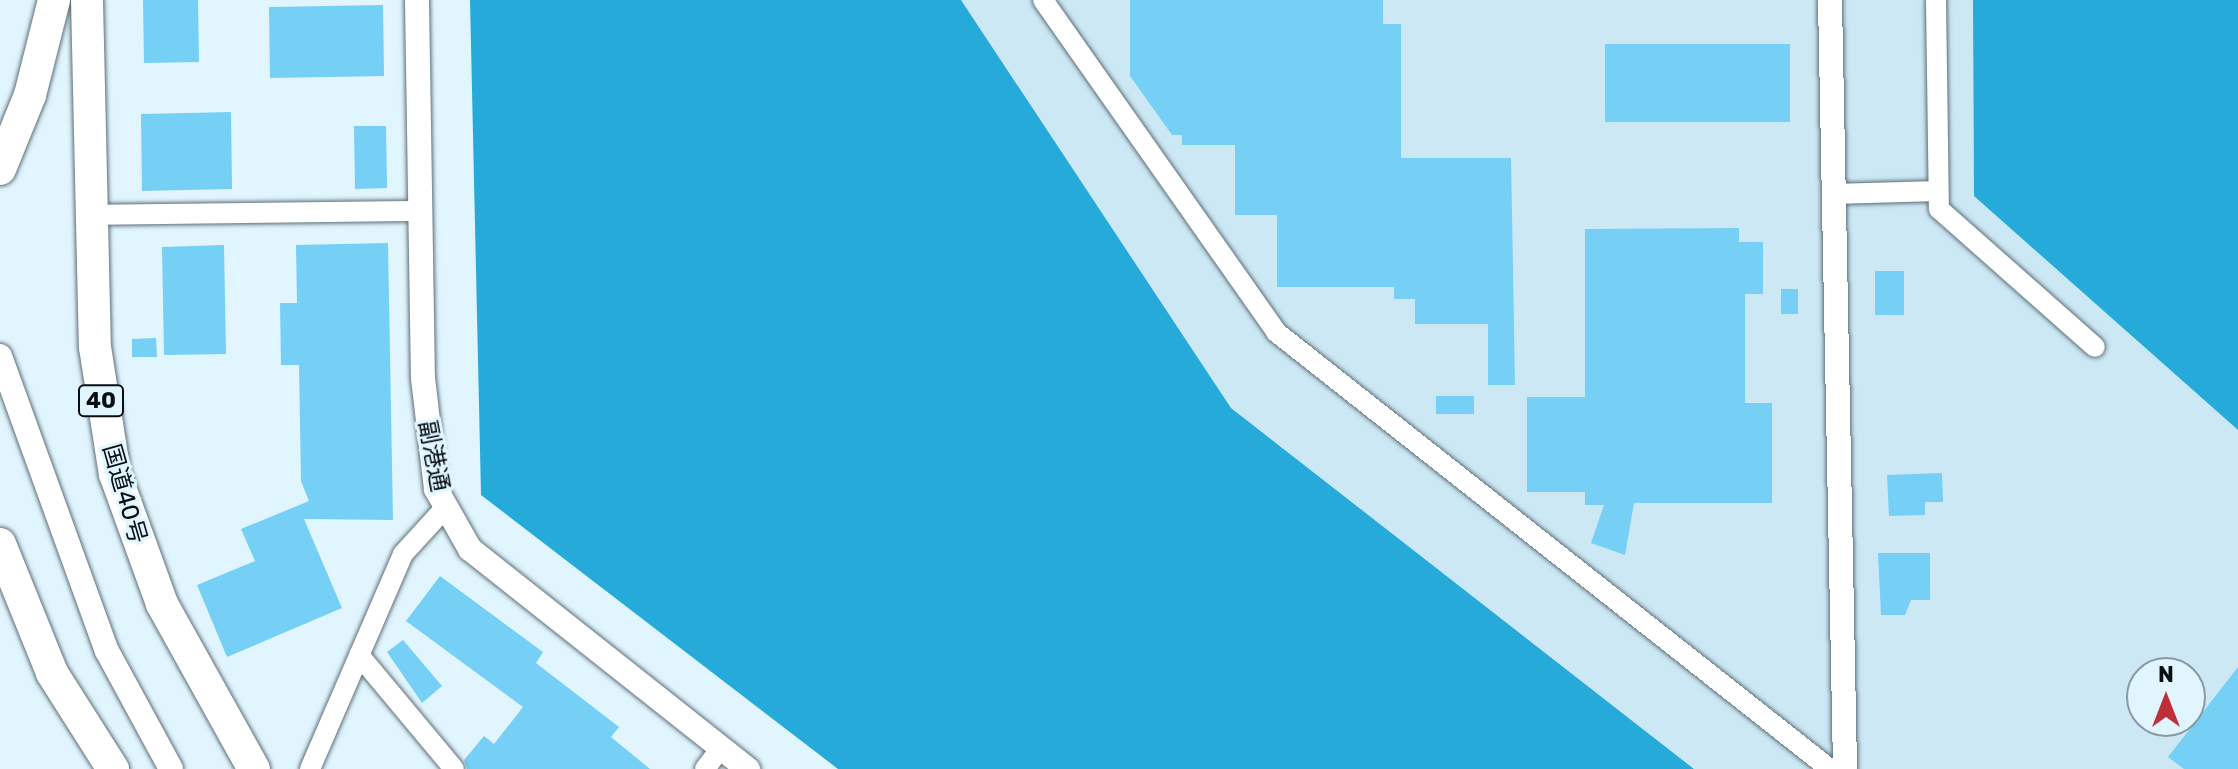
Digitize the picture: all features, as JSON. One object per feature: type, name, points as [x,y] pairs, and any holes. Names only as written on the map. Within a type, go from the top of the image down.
[{"type":"highway","points":[[0,169],[30,95],[54,0]]},
{"type":"highway","name":"国道40号","points":[[87,0],[90,215],[102,412],[130,526],[187,656],[254,769]]},
{"type":"highway","points":[[0,544],[52,673],[113,769]]},
{"type":"street","name":"副港通","points":[[417,0],[425,423],[445,508],[488,566],[748,769]]},
{"type":"street","points":[[1043,0],[1276,332],[1830,769]]},
{"type":"street","points":[[1830,0],[1845,769]]},
{"type":"street","points":[[1936,0],[1939,209],[2095,347]]},
{"type":"street","points":[[1834,194],[1937,191]]},
{"type":"street","points":[[90,215],[421,211]]},
{"type":"street","points":[[0,356],[29,420],[107,651],[171,769]]},
{"type":"street","points":[[310,769],[403,554],[445,508]]},
{"type":"street","points":[[359,655],[454,769]]},
{"type":"street","points":[[143,717],[188,769]]},
{"type":"street","points":[[705,769],[721,748]]},
{"type":"shaded area","points":[[961,0],[1973,0],[1974,196],[2238,430],[2238,769],[1694,769],[1231,408]]},
{"type":"water","points":[[470,0],[961,0],[1231,408],[1694,769],[838,769],[481,495]]},
{"type":"water","points":[[1973,0],[2238,0],[2238,430],[1974,196]]},
{"type":"building","points":[[143,0],[198,0],[199,62],[144,63]]},
{"type":"building","points":[[1130,0],[1383,0],[1383,24],[1401,24],[1401,158],[1511,158],[1515,385],[1488,385],[1488,324],[1415,324],[1415,299],[1394,299],[1394,287],[1277,287],[1277,215],[1235,215],[1235,145],[1182,145],[1182,135],[1172,135],[1130,76]]},
{"type":"building","points":[[383,5],[384,76],[270,78],[269,7]]},
{"type":"building","points":[[1605,44],[1790,44],[1790,122],[1605,122]]},
{"type":"building","points":[[231,112],[232,189],[142,191],[141,114]]},
{"type":"building","points":[[354,126],[386,126],[387,188],[355,189]]},
{"type":"building","points":[[1739,228],[1739,242],[1763,242],[1763,294],[1745,294],[1745,403],[1772,403],[1772,503],[1634,503],[1625,555],[1591,543],[1604,505],[1585,505],[1585,492],[1527,492],[1527,397],[1585,397],[1585,229]]},
{"type":"building","points":[[388,243],[393,520],[304,519],[342,608],[227,657],[197,585],[255,561],[241,529],[309,501],[301,481],[299,365],[281,365],[280,303],[297,303],[296,245]]},
{"type":"building","points":[[224,245],[226,354],[164,355],[162,247]]},
{"type":"building","points":[[1875,271],[1904,271],[1904,315],[1875,315]]},
{"type":"building","points":[[1781,289],[1798,289],[1798,314],[1781,314]]},
{"type":"building","points":[[156,338],[157,357],[132,357],[132,339]]},
{"type":"building","points":[[1436,396],[1474,396],[1474,414],[1436,414]]},
{"type":"building","points":[[1942,473],[1943,502],[1925,502],[1925,515],[1889,516],[1887,475]]},
{"type":"building","points":[[1878,553],[1930,553],[1930,600],[1911,600],[1905,615],[1881,615]]},
{"type":"building","points":[[440,576],[543,652],[536,663],[619,727],[611,737],[650,769],[467,769],[464,760],[484,736],[494,744],[523,707],[406,621]]},
{"type":"building","points":[[403,640],[442,686],[422,703],[387,652]]},
{"type":"building","points":[[2238,667],[2238,769],[2184,769],[2168,757],[2184,737],[2206,737],[2206,708]]}]
